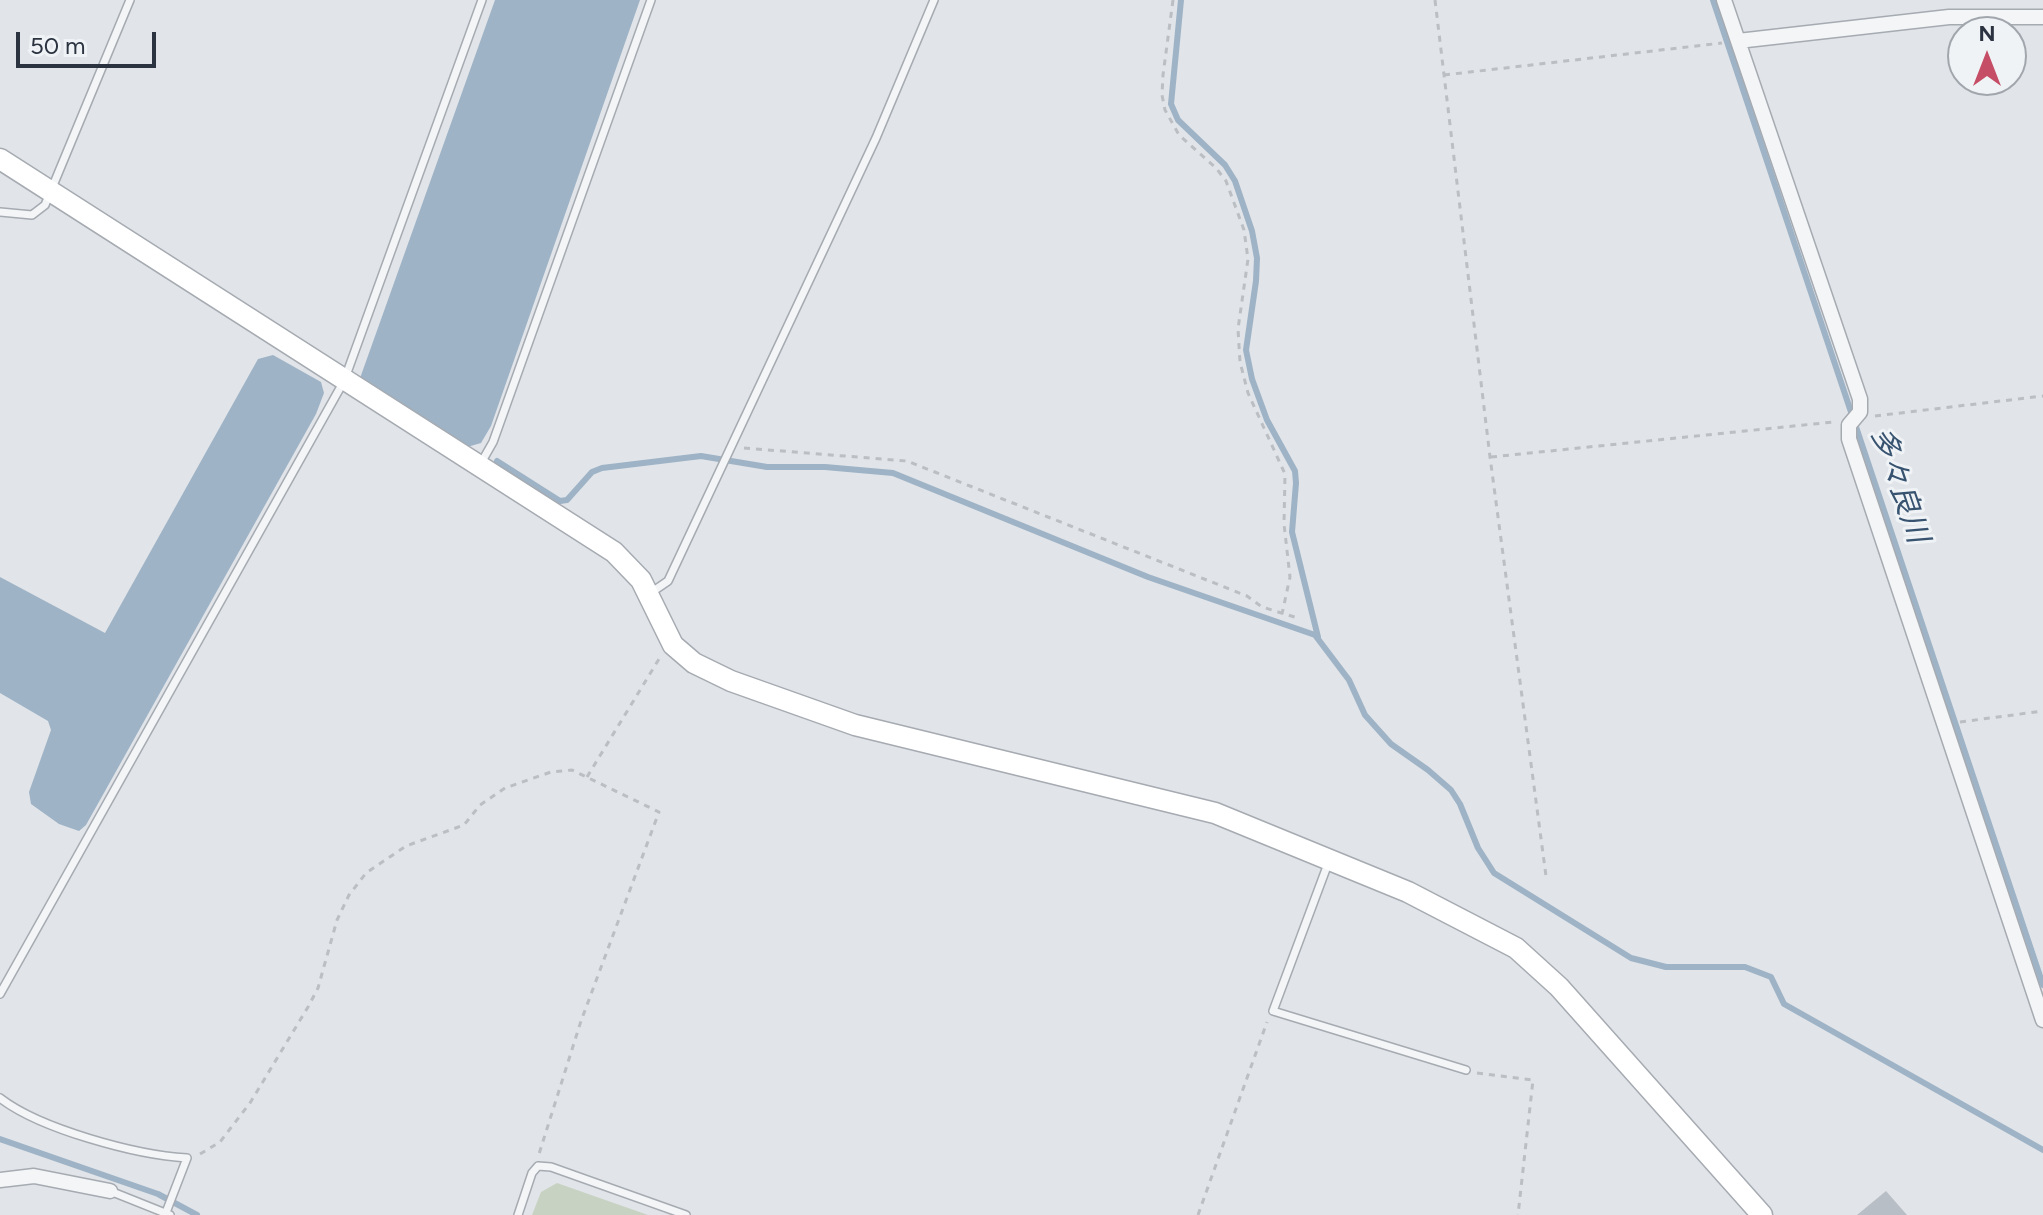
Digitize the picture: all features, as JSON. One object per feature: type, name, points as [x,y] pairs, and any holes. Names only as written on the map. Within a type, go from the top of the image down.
[{"type":"street","points":[[1724,0],[1860,399],[1860,412],[1849,425],[1849,439],[2043,1020]]},
{"type":"street","points":[[1738,41],[1949,17],[2043,17]]},
{"type":"street","points":[[0,159],[614,552],[635,571],[673,645],[694,663],[731,681],[855,725],[1186,804],[1229,819],[1408,892],[1524,954],[1559,987],[1762,1215]]},
{"type":"street","points":[[0,1180],[34,1176],[110,1191]]},
{"type":"lane","points":[[0,212],[32,215],[45,205],[130,0]]},
{"type":"lane","points":[[0,994],[344,381],[482,0]]},
{"type":"lane","points":[[479,466],[498,428],[651,0]]},
{"type":"lane","points":[[648,595],[668,581],[876,138],[934,0]]},
{"type":"lane","points":[[1330,859],[1273,1011],[1466,1070]]},
{"type":"lane","points":[[0,1098],[33,1118],[87,1137],[143,1152],[187,1158],[167,1214],[110,1191]]},
{"type":"lane","points":[[518,1215],[532,1173],[538,1166],[551,1167],[686,1215]]},
{"type":"path","points":[[1173,0],[1162,85],[1165,110],[1179,135],[1205,157],[1226,181],[1247,246],[1238,348],[1248,393],[1285,474],[1284,524],[1290,577],[1282,614]]},
{"type":"path","points":[[1435,0],[1490,457],[1546,876]]},
{"type":"path","points":[[1444,75],[1738,41]]},
{"type":"path","points":[[1860,412],[1873,416],[2043,396]]},
{"type":"path","points":[[1490,457],[1833,422],[1849,425]]},
{"type":"path","points":[[731,447],[907,461],[1247,596],[1262,607],[1298,618]]},
{"type":"path","points":[[587,777],[662,654],[673,645]]},
{"type":"path","points":[[1945,724],[2043,711]]},
{"type":"path","points":[[187,1158],[205,1152],[220,1142],[250,1103],[318,988],[337,920],[349,895],[366,873],[406,846],[464,825],[480,805],[505,788],[551,772],[572,770],[659,812],[581,1021],[538,1166]]},
{"type":"path","points":[[1198,1215],[1273,1011]]},
{"type":"path","points":[[1466,1070],[1533,1080],[1518,1215]]},
{"type":"green space","points":[[557,1183],[648,1215],[532,1215],[541,1192]]},
{"type":"water","points":[[495,0],[640,0],[491,426],[481,443],[467,447],[359,381]]},
{"type":"water","points":[[273,355],[321,382],[324,393],[316,414],[86,825],[79,831],[59,824],[31,804],[29,792],[51,730],[48,721],[0,693],[0,577],[105,633],[258,359]]},
{"type":"building","points":[[1886,1191],[1907,1215],[1857,1215]]},
{"type":"waterway","points":[[1181,0],[1171,104],[1178,120],[1225,165],[1235,181],[1252,231],[1257,258],[1256,281],[1246,350],[1252,379],[1267,420],[1295,471],[1292,532],[1318,637]]},
{"type":"waterway","name":"多々良川","points":[[1713,0],[2043,985]]},
{"type":"waterway","points":[[497,461],[560,501],[567,500],[592,472],[602,468],[701,456],[767,467],[825,467],[893,473],[1148,577],[1315,635],[1349,680],[1365,715],[1391,744],[1451,790],[1478,848],[1494,873],[1631,958],[1666,967],[1745,967],[1771,977],[1784,1004],[2043,1150]]},
{"type":"waterway","points":[[0,1139],[158,1194],[197,1215]]}]
